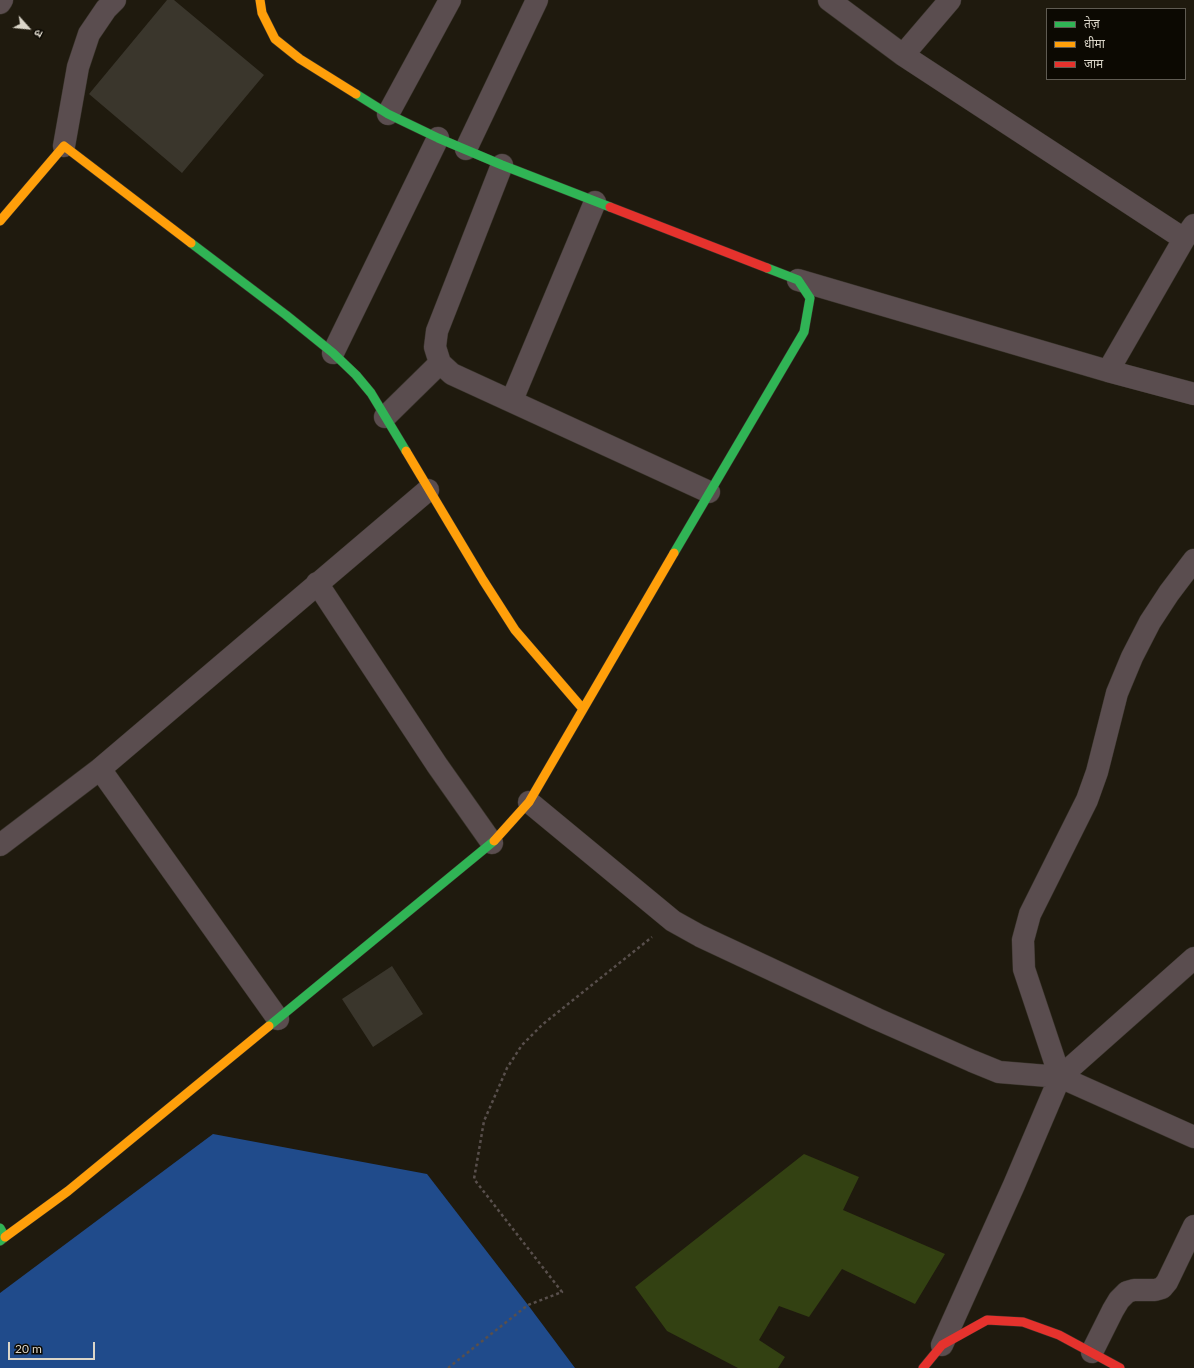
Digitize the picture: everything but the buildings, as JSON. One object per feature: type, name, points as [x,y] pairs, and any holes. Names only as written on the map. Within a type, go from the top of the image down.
[{"type":"main road","points":[[0,1228],[3,1239],[68,1191],[492,843],[529,802],[804,332],[810,298],[798,280],[502,165],[438,138],[388,114],[300,59],[276,39],[262,13],[260,0]]},
{"type":"main road","points":[[0,221],[64,146],[286,315],[333,353],[356,375],[371,393],[428,490],[515,630],[583,709]]},
{"type":"main road","points":[[923,1368],[942,1345],[987,1320],[1023,1322],[1059,1335],[1120,1368]]},
{"type":"street","points":[[64,146],[78,67],[89,34],[106,9],[115,0]]},
{"type":"street","points":[[388,114],[450,0]]},
{"type":"street","points":[[466,149],[537,0]]},
{"type":"street","points":[[830,0],[903,55],[1189,232],[1108,371]]},
{"type":"street","points":[[903,55],[950,0]]},
{"type":"street","points":[[333,353],[438,138]]},
{"type":"street","points":[[502,165],[437,331],[436,347],[440,363],[452,374],[512,400],[709,492]]},
{"type":"street","points":[[512,400],[595,202]]},
{"type":"street","points":[[798,280],[1108,371],[1194,394]]},
{"type":"street","points":[[385,417],[440,363]]},
{"type":"street","points":[[0,845],[100,768],[428,490]]},
{"type":"street","points":[[1060,1077],[1024,969],[1022,940],[1030,914],[1087,800],[1097,772],[1118,693],[1132,657],[1150,622],[1169,593],[1194,560]]},
{"type":"street","points":[[317,583],[437,765],[492,843]]},
{"type":"street","points":[[100,768],[278,1019]]},
{"type":"street","points":[[529,802],[673,921],[700,936],[877,1019],[999,1072],[1060,1077],[1194,1137]]},
{"type":"street","points":[[942,1345],[1014,1185],[1060,1077],[1194,958]]},
{"type":"street","points":[[1092,1352],[1113,1310],[1119,1300],[1127,1292],[1162,1288],[1167,1282],[1194,1226]]},
{"type":"path","points":[[448,1368],[528,1305],[562,1292],[474,1179],[484,1121],[507,1068],[522,1045],[543,1024],[673,921]]},
{"type":"green space","points":[[804,1154],[859,1177],[843,1210],[945,1254],[915,1304],[842,1269],[809,1317],[779,1306],[759,1340],[785,1357],[778,1368],[738,1368],[667,1331],[635,1287]]},
{"type":"water","points":[[213,1134],[427,1174],[575,1368],[0,1368],[0,1293]]},
{"type":"traffic: fast","points":[[356,94],[388,114],[438,138],[502,165],[610,207]]},
{"type":"traffic: fast","points":[[191,243],[286,315],[333,353],[356,375],[371,393],[406,451]]},
{"type":"traffic: fast","points":[[674,553],[804,332],[810,298],[798,280],[767,268]]},
{"type":"traffic: fast","points":[[269,1026],[494,841]]},
{"type":"traffic: fast","points":[[0,1228],[5,1237],[0,1241]]},
{"type":"traffic: slow","points":[[260,0],[262,13],[275,39],[300,59],[356,94]]},
{"type":"traffic: slow","points":[[0,221],[64,146],[191,243]]},
{"type":"traffic: slow","points":[[406,451],[483,580],[515,630],[583,709]]},
{"type":"traffic: slow","points":[[494,841],[529,802],[674,553]]},
{"type":"traffic: slow","points":[[5,1237],[68,1191],[269,1026]]},
{"type":"traffic: jam","points":[[610,207],[767,268]]},
{"type":"traffic: jam","points":[[923,1368],[942,1345],[987,1320],[1023,1322],[1059,1335],[1120,1368]]}]
